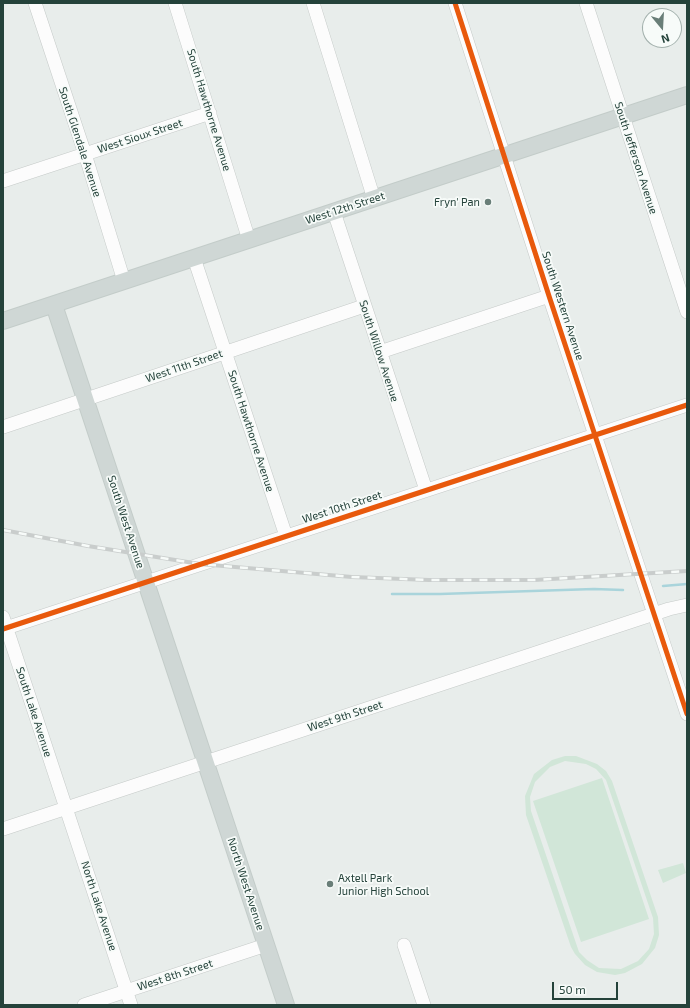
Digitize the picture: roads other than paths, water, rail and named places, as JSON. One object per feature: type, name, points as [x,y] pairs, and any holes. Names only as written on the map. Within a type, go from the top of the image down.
[{"type":"main road","name":"West 12th Street","points":[[3,321],[687,95]]},
{"type":"main road","name":"South West Avenue","points":[[54,305],[206,763]]},
{"type":"main road","name":"North West Avenue","points":[[206,763],[286,1005]]},
{"type":"street","name":"South Glendale Avenue","points":[[35,3],[85,154],[124,281]]},
{"type":"street","name":"South Hawthorne Avenue","points":[[175,3],[250,240]]},
{"type":"street","points":[[313,3],[374,199]]},
{"type":"street","name":"South Western Avenue","points":[[456,3],[594,435],[687,714]]},
{"type":"street","name":"South Jefferson Avenue","points":[[586,3],[687,312]]},
{"type":"street","name":"West Sioux Street","points":[[3,181],[210,113]]},
{"type":"street","name":"South Willow Avenue","points":[[334,212],[426,490]]},
{"type":"street","name":"South Hawthorne Avenue","points":[[194,258],[286,536]]},
{"type":"street","points":[[380,352],[549,296]]},
{"type":"street","name":"West 11th Street","points":[[3,427],[364,306]]},
{"type":"street","name":"West 10th Street","points":[[4,624],[146,582],[687,404]]},
{"type":"street","name":"West 9th Street","points":[[3,829],[654,614],[687,605]]},
{"type":"street","name":"South Lake Avenue","points":[[4,624],[66,808]]},
{"type":"street","name":"North Lake Avenue","points":[[66,808],[132,1005]]},
{"type":"street","name":"West 8th Street","points":[[84,1005],[266,945]]},
{"type":"street","points":[[404,945],[424,1005]]},
{"type":"waterway","points":[[663,586],[687,584]]},
{"type":"waterway","points":[[392,594],[594,589],[623,590]]},
{"type":"railway","points":[[3,530],[88,546],[200,564],[352,577],[429,580],[534,580],[687,571]]},
{"type":"place","name":"Fryn' Pan","points":[[488,202]]},
{"type":"place","name":"Axtell Park Junior High School","points":[[330,884]]}]
